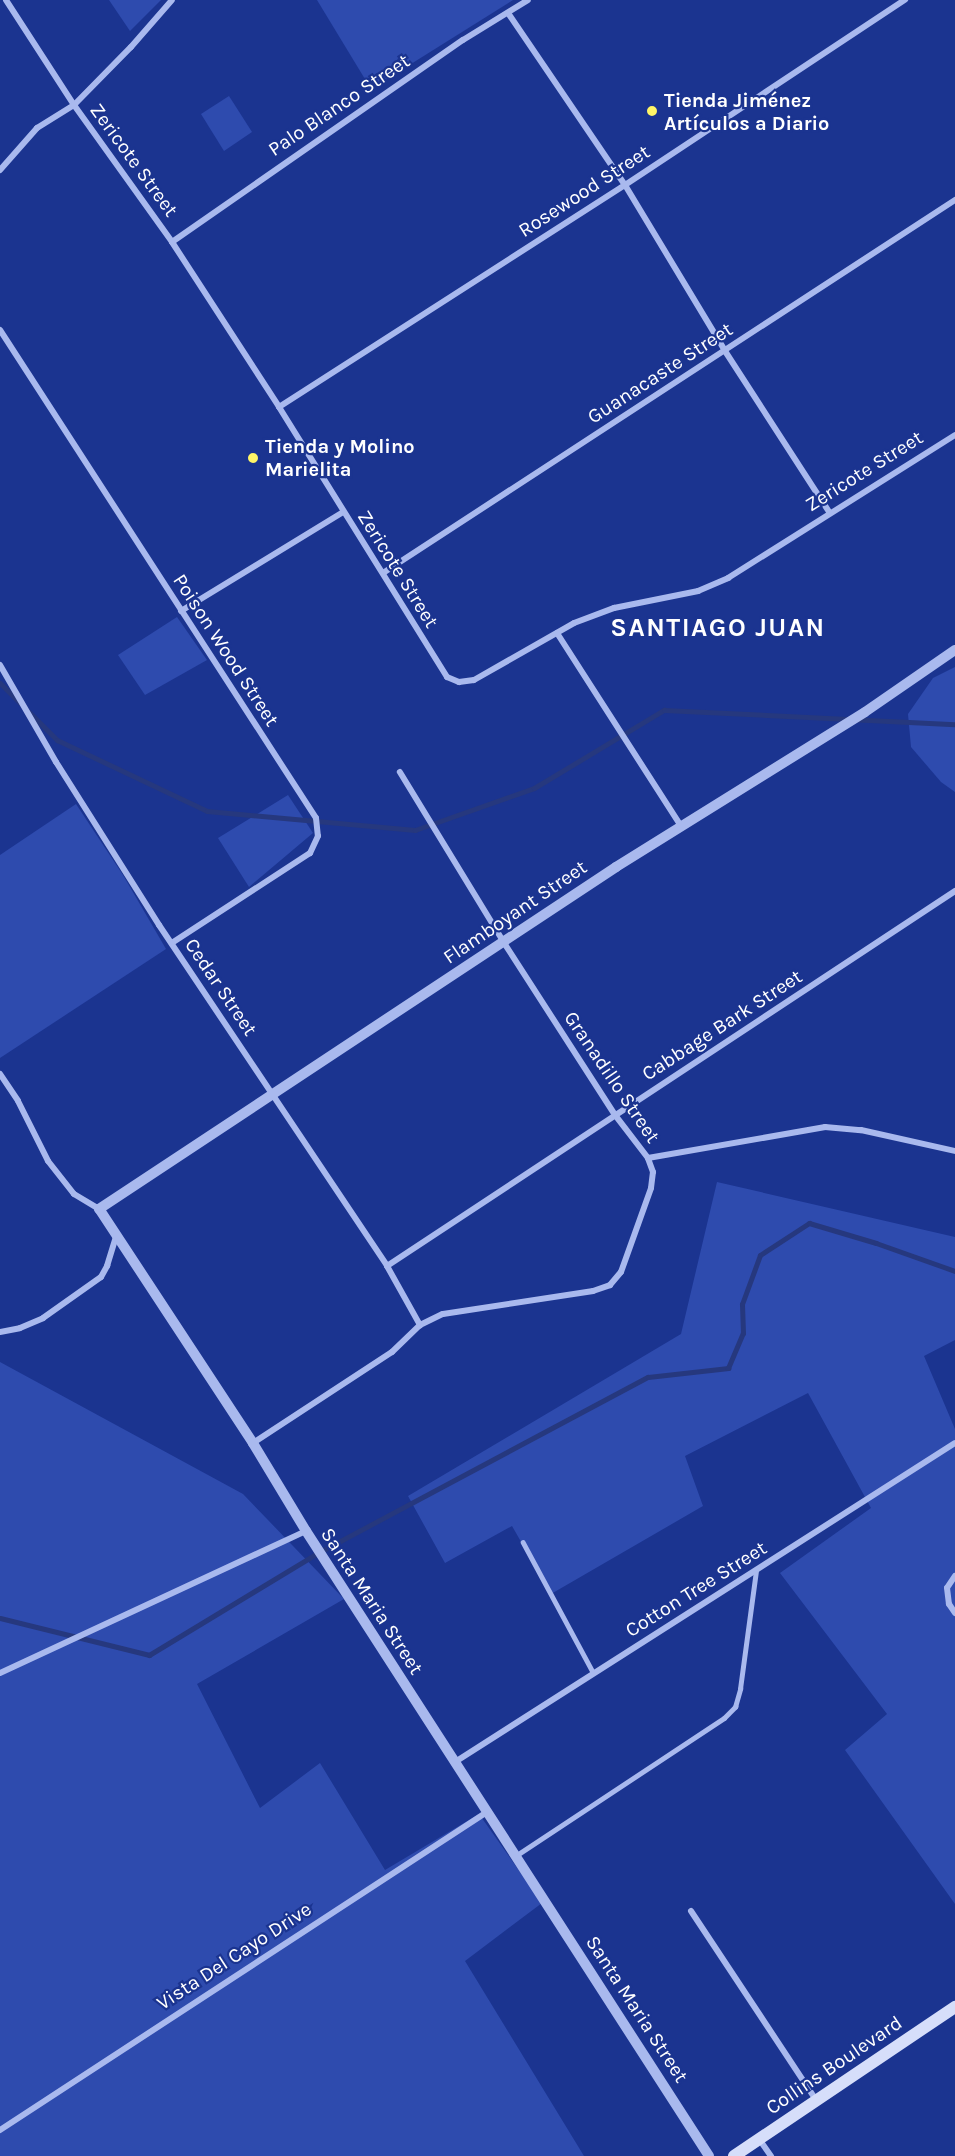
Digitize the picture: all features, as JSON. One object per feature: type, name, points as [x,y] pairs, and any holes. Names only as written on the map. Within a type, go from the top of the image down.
[{"type":"main road","name":"Collins Boulevard","points":[[734,2156],[955,2007]]},
{"type":"street","name":"Zericote Street","points":[[6,0],[74,105],[172,242],[279,407],[383,573],[438,667],[447,677],[459,682],[474,680],[574,623],[615,608],[698,591],[728,578],[829,512],[955,435]]},
{"type":"street","points":[[0,170],[37,128],[74,105],[131,47],[172,0]]},
{"type":"street","name":"Palo Blanco Street","points":[[172,242],[463,40],[508,13],[518,3],[528,0]]},
{"type":"street","name":"Rosewood Street","points":[[279,407],[625,185],[905,0]]},
{"type":"street","points":[[508,13],[625,185],[725,351],[829,512]]},
{"type":"street","name":"Guanacaste Street","points":[[383,573],[955,200]]},
{"type":"street","name":"Poison Wood Street","points":[[0,330],[316,818],[318,836],[310,853],[172,943]]},
{"type":"street","points":[[181,611],[343,512]]},
{"type":"street","points":[[557,633],[681,826]]},
{"type":"street","name":"Flamboyant Street","points":[[99,1209],[273,1096],[503,941],[681,826],[865,712],[955,651]]},
{"type":"street","name":"Cedar Street","points":[[0,665],[56,762],[172,943],[387,1266],[420,1325]]},
{"type":"street","name":"Granadillo Street","points":[[253,1443],[392,1352],[420,1325],[443,1314],[593,1291],[610,1284],[621,1272],[651,1188],[653,1172],[648,1158],[615,1115],[503,941],[400,772]]},
{"type":"street","name":"Cabbage Bark Street","points":[[387,1266],[955,891]]},
{"type":"street","name":"Santa Maria Street","points":[[0,1074],[18,1101],[48,1161],[74,1194],[99,1209],[253,1443],[306,1532],[454,1762],[517,1855],[709,2156]]},
{"type":"street","points":[[648,1158],[825,1127],[861,1130],[955,1151]]},
{"type":"street","points":[[0,1332],[20,1328],[43,1318],[101,1278],[108,1266],[117,1236]]},
{"type":"street","name":"Cotton Tree Street","points":[[454,1762],[955,1443]]},
{"type":"street","points":[[0,1673],[306,1532]]},
{"type":"street","points":[[955,1576],[946,1588],[949,1604],[955,1614]]},
{"type":"street","name":"Vista Del Cayo Drive","points":[[0,2130],[487,1812]]},
{"type":"street","points":[[691,1911],[816,2100]]},
{"type":"street","points":[[759,2139],[771,2156]]},
{"type":"lane","points":[[523,1542],[593,1672]]},
{"type":"lane","points":[[517,1855],[724,1718],[735,1707],[740,1689],[756,1570]]},
{"type":"shaded area","points":[[109,0],[161,0],[130,31]]},
{"type":"shaded area","points":[[317,0],[513,0],[371,89]]},
{"type":"shaded area","points":[[229,96],[252,132],[224,151],[201,114]]},
{"type":"shaded area","points":[[177,617],[207,660],[145,695],[118,655]]},
{"type":"shaded area","points":[[955,667],[955,792],[941,782],[911,747],[908,714],[933,678]]},
{"type":"shaded area","points":[[288,795],[313,833],[249,887],[218,838]]},
{"type":"shaded area","points":[[76,804],[123,875],[166,949],[0,1058],[0,855]]},
{"type":"shaded area","points":[[717,1182],[955,1237],[955,1340],[924,1356],[955,1429],[955,1904],[845,1750],[887,1714],[780,1573],[871,1508],[808,1393],[685,1456],[703,1506],[551,1594],[512,1526],[445,1563],[408,1496],[681,1334]]},
{"type":"shaded area","points":[[0,1362],[243,1494],[344,1599],[197,1684],[260,1808],[320,1763],[385,1870],[479,1814],[542,1903],[465,1961],[584,2156],[0,2156]]},
{"type":"waterway","points":[[0,683],[20,703]]},
{"type":"waterway","points":[[29,712],[57,740],[207,811],[415,830],[534,788],[664,710],[955,724]]},
{"type":"waterway","points":[[0,1618],[149,1655],[314,1555],[648,1377],[728,1368],[743,1333],[742,1304],[760,1255],[809,1223],[876,1243],[955,1271]]},
{"type":"place","name":"Tienda Jiménez Artículos a Diario","points":[[652,111]]},
{"type":"place","name":"Tienda y Molino Marielita","points":[[253,458]]},
{"type":"district","name":"SANTIAGO JUAN","points":[[718,628]]}]
